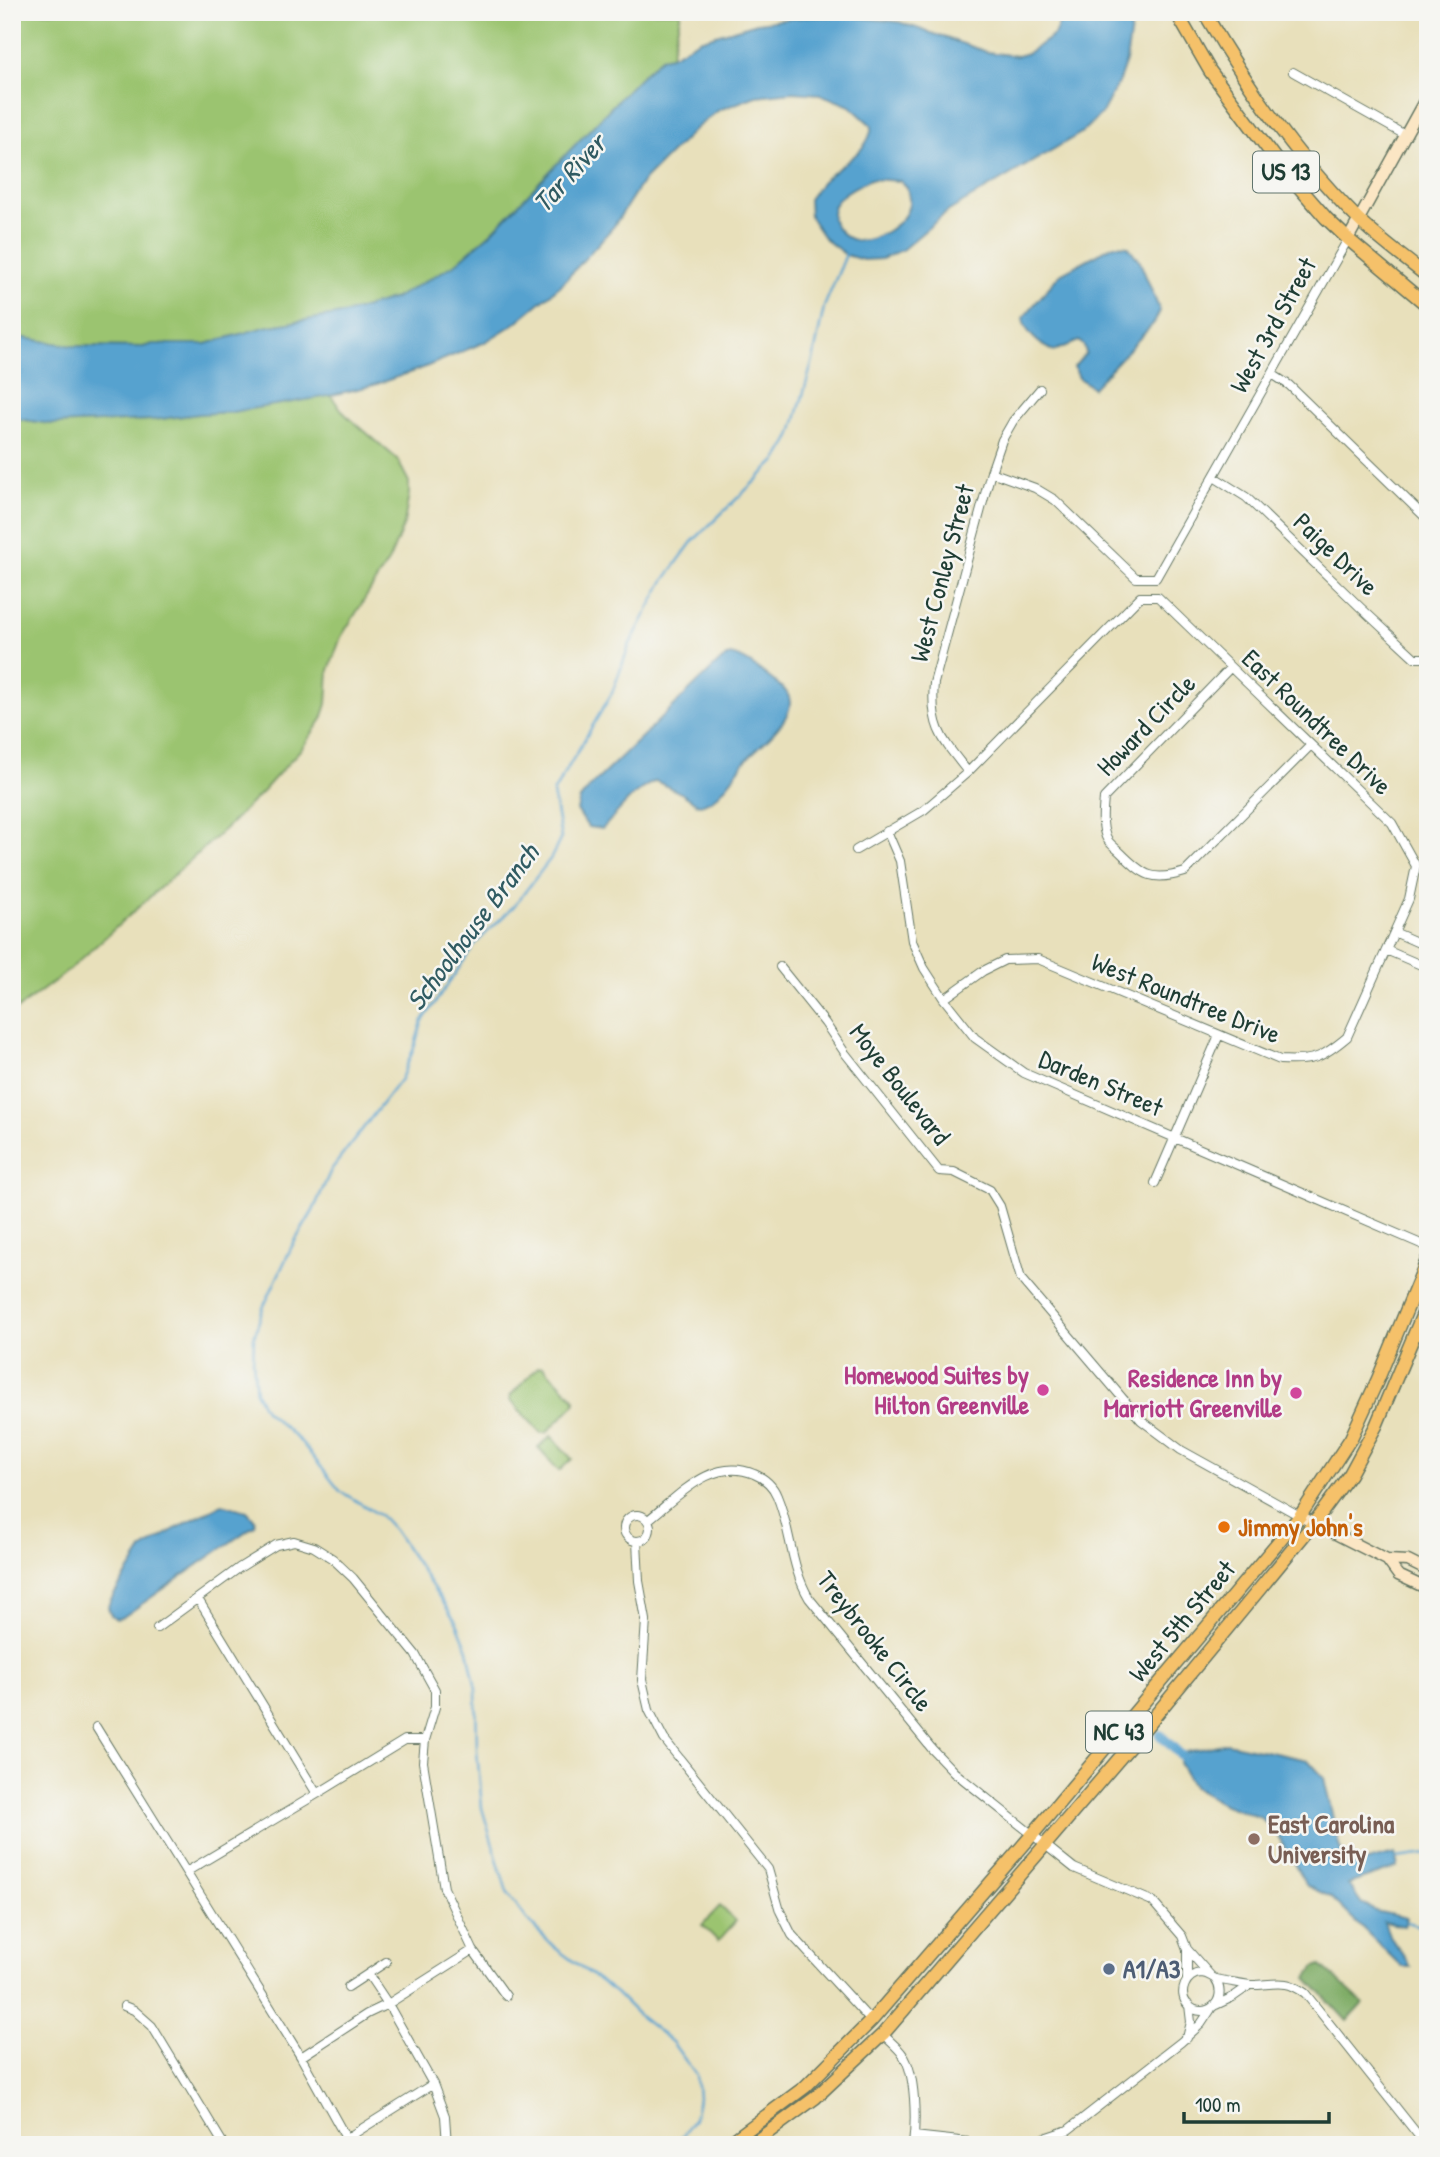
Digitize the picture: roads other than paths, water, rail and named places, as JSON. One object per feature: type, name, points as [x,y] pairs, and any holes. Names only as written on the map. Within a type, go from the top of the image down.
[{"type":"main road","name":"US 13","points":[[1175,12],[1210,71],[1252,129],[1326,218],[1428,306]]},
{"type":"main road","name":"US 13","points":[[1204,12],[1236,66],[1285,136],[1358,219],[1428,277]]},
{"type":"main road","name":"West 5th Street","points":[[727,2145],[805,2087],[871,2021],[1032,1835],[1300,1516],[1351,1438],[1428,1258]]},
{"type":"main road","name":"West 5th Street","points":[[751,2145],[816,2098],[883,2034],[1045,1846],[1314,1523],[1350,1474],[1376,1426],[1428,1302]]},
{"type":"street","points":[[1293,72],[1405,135]]},
{"type":"street","name":"West 3rd Street","points":[[991,472],[1035,488],[1055,499],[1136,578],[1156,578],[1428,93]]},
{"type":"street","points":[[1272,374],[1289,385],[1428,520]]},
{"type":"street","name":"West Conley Street","points":[[968,772],[942,738],[932,708],[934,683],[1002,440],[1013,421],[1040,389]]},
{"type":"street","name":"Paige Drive","points":[[1214,477],[1246,497],[1415,658],[1428,658]]},
{"type":"street","name":"East Roundtree Drive","points":[[968,772],[1139,597],[1158,597],[1392,824],[1416,866],[1409,899],[1394,932]]},
{"type":"street","name":"Howard Circle","points":[[1230,668],[1104,798],[1102,818],[1106,839],[1135,867],[1150,875],[1165,878],[1185,872],[1310,746]]},
{"type":"street","points":[[856,850],[924,810],[968,772]]},
{"type":"street","name":"Darden Street","points":[[887,831],[900,861],[912,941],[924,968],[944,999],[975,1038],[1024,1073],[1428,1247]]},
{"type":"street","points":[[1394,932],[1428,947]]},
{"type":"street","name":"West Roundtree Drive","points":[[944,999],[983,971],[1005,960],[1038,959],[1280,1060],[1305,1061],[1329,1052],[1347,1037],[1394,932]]},
{"type":"street","points":[[1386,950],[1428,968]]},
{"type":"street","name":"Moye Boulevard","points":[[780,967],[939,1171],[954,1172],[990,1190],[1000,1206],[1021,1279],[1141,1420],[1181,1450],[1300,1516],[1387,1560],[1408,1561],[1428,1571]]},
{"type":"street","points":[[1155,1183],[1219,1035]]},
{"type":"street","name":"Treybrooke Circle","points":[[648,1520],[697,1482],[719,1470],[742,1471],[764,1479],[778,1497],[800,1582],[809,1598],[932,1749],[954,1772],[1074,1868],[1152,1901],[1182,1936],[1187,1949],[1213,1977]]},
{"type":"street","name":"Treybrooke Circle","points":[[637,1541],[627,1535],[625,1524],[634,1516],[642,1516],[648,1520]]},
{"type":"street","name":"Treybrooke Circle","points":[[637,1541],[645,1538],[649,1532],[648,1520]]},
{"type":"street","points":[[157,1628],[239,1568],[276,1545],[294,1541],[314,1546],[353,1578],[415,1654],[435,1690],[435,1707],[425,1740],[423,1762],[444,1888],[473,1950],[506,1996]]},
{"type":"street","name":"Treybrooke Circle","points":[[637,1541],[639,1581],[646,1620],[642,1679],[649,1710],[664,1739],[768,1869],[780,1911],[792,1936],[871,2021]]},
{"type":"street","name":"Moye Boulevard","points":[[1387,1560],[1398,1575],[1428,1590]]},
{"type":"street","points":[[198,1599],[317,1794]]},
{"type":"street","points":[[96,1727],[301,2057],[346,2138]]},
{"type":"street","points":[[186,1872],[405,1740],[425,1740]]},
{"type":"street","points":[[1187,1949],[1187,1980]]},
{"type":"street","points":[[301,2057],[473,1950]]},
{"type":"street","points":[[348,1987],[386,1962]]},
{"type":"street","points":[[1186,2038],[1191,2022],[1189,2006],[1183,1996],[1184,1985],[1198,1973],[1250,1985],[1289,1984],[1311,1998],[1426,2145]]},
{"type":"street","points":[[368,1974],[433,2084],[444,2116],[447,2145]]},
{"type":"street","points":[[1010,2145],[1035,2141],[1068,2130],[1186,2038],[1202,2024],[1220,1995],[1220,1989],[1213,1977]]},
{"type":"street","points":[[1189,2006],[1199,2011],[1213,2007],[1250,1985]]},
{"type":"street","points":[[124,2007],[134,2010],[152,2026],[225,2145]]},
{"type":"street","points":[[883,2034],[904,2056],[914,2108],[914,2140],[996,2145]]},
{"type":"street","points":[[336,2145],[433,2084]]},
{"type":"water","name":"Tar River","points":[[1064,12],[1135,12],[1126,61],[1102,113],[1081,133],[947,212],[902,250],[882,259],[863,260],[846,255],[825,239],[810,217],[809,199],[823,181],[860,151],[872,126],[850,106],[820,94],[793,92],[756,96],[719,110],[696,128],[642,182],[614,226],[561,285],[514,324],[485,342],[374,385],[324,397],[232,412],[153,420],[51,424],[12,418],[12,336],[72,346],[206,344],[265,327],[348,313],[395,298],[454,265],[492,232],[639,78],[661,58],[671,56],[699,40],[757,23],[804,17],[846,16],[899,22],[987,52],[1017,56],[1028,53],[1054,35]],"holes":[[[871,179],[900,181],[907,188],[907,211],[888,231],[870,239],[854,240],[837,228],[832,215],[833,208],[842,195]]]},
{"type":"water","points":[[1114,245],[1128,246],[1140,262],[1160,311],[1154,323],[1093,388],[1079,378],[1074,367],[1086,353],[1079,341],[1054,351],[1049,349],[1030,334],[1023,318],[1060,274]]},
{"type":"water","points":[[730,655],[752,664],[787,693],[789,711],[776,730],[745,761],[719,794],[706,803],[699,805],[656,781],[633,796],[602,829],[588,827],[577,810],[580,799],[717,664]]},
{"type":"water","points":[[222,1504],[247,1511],[255,1520],[255,1525],[123,1617],[116,1619],[111,1615],[108,1607],[110,1601],[143,1549]]},
{"type":"water","points":[[1227,1743],[1308,1760],[1324,1778],[1345,1862],[1352,1865],[1395,1854],[1398,1867],[1348,1884],[1362,1904],[1375,1911],[1407,1918],[1404,1926],[1384,1922],[1389,1935],[1411,1967],[1402,1967],[1331,1897],[1307,1886],[1275,1831],[1261,1818],[1225,1805],[1194,1788],[1179,1763],[1187,1752]]},
{"type":"waterway","name":"Schoolhouse Branch","points":[[676,2145],[694,2119],[698,2098],[696,2075],[672,2042],[639,2016],[616,1993],[554,1947],[529,1922],[507,1892],[482,1808],[477,1751],[476,1689],[468,1650],[457,1623],[394,1530],[381,1516],[340,1491],[302,1443],[265,1410],[256,1393],[254,1337],[263,1308],[331,1170],[401,1079],[422,1022],[476,943],[514,906],[551,858],[561,838],[553,793],[612,693],[629,646],[663,582],[692,542],[777,460],[791,437],[813,360],[824,307],[847,252]]},
{"type":"waterway","points":[[1160,1735],[1183,1757]]},
{"type":"waterway","points":[[1396,1858],[1428,1854]]},
{"type":"waterway","points":[[1407,1922],[1428,1928]]},
{"type":"place","name":"Homewood Suites by Hilton Greenville","points":[[1043,1390]]},
{"type":"place","name":"Residence Inn by Marriott Greenville","points":[[1296,1393]]},
{"type":"place","name":"Jimmy John's","points":[[1224,1527]]},
{"type":"place","name":"East Carolina University","points":[[1254,1839]]},
{"type":"place","name":"A1/A3","points":[[1109,1969]]}]
